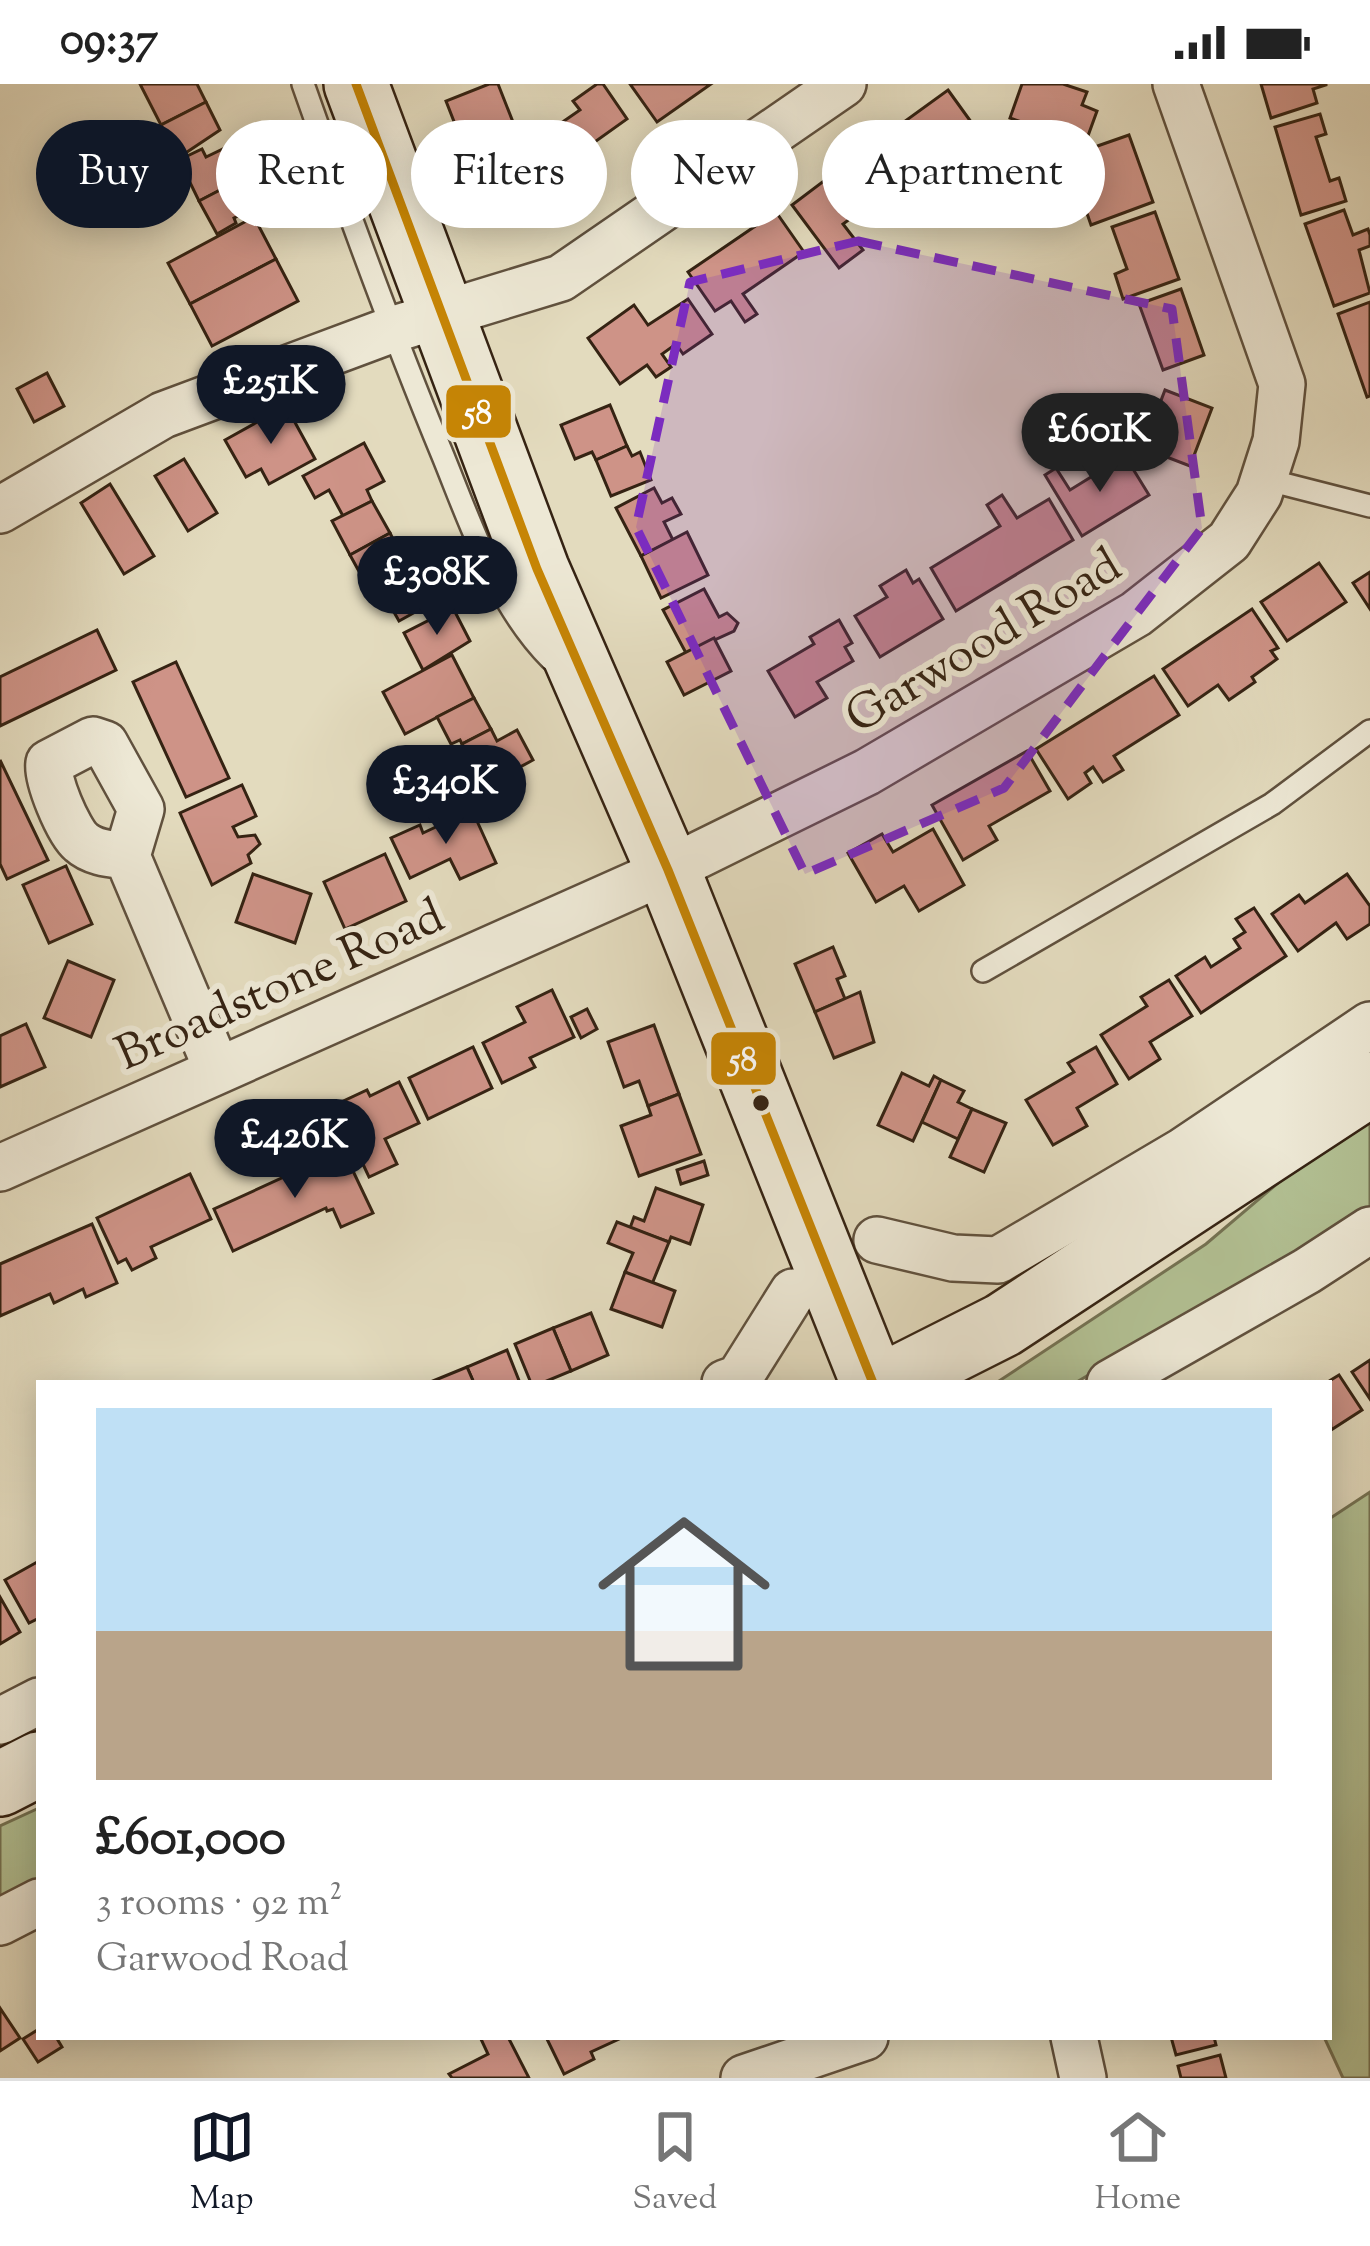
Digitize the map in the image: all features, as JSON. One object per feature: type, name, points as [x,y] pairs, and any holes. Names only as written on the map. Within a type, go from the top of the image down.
[{"type":"street","points":[[356,84],[416,323],[537,569],[668,870],[873,1380]]},
{"type":"street","points":[[0,510],[164,416],[416,323],[561,278],[843,84]]},
{"type":"street","name":"Garwood Road","points":[[668,870],[867,772],[1136,614],[1229,541],[1259,494],[1276,441],[1282,384],[1176,84]]},
{"type":"street","points":[[127,856],[217,1069]]},
{"type":"street","name":"Broadstone Road","points":[[0,1168],[668,870]]},
{"type":"street","points":[[894,1380],[1003,1325],[1370,1025]]},
{"type":"street","points":[[877,1240],[953,1258],[998,1260],[1370,1084]]},
{"type":"street","points":[[1115,1380],[1370,1230]]},
{"type":"street","points":[[733,1380],[794,1292]]},
{"type":"street","points":[[0,1721],[36,1703]]},
{"type":"street","points":[[0,1784],[36,1766]]},
{"type":"street","points":[[0,1922],[36,1903]]},
{"type":"street","points":[[744,2078],[856,2040]]},
{"type":"street","points":[[1075,2040],[1083,2078]]},
{"type":"lane","points":[[303,84],[416,323]]},
{"type":"lane","points":[[1264,479],[1370,506]]},
{"type":"lane","points":[[982,970],[1273,804],[1370,731]]},
{"type":"highlighted area","points":[[858,241],[1172,309],[1202,528],[1004,788],[805,874],[636,527],[690,282]]},
{"type":"green space","points":[[1370,1119],[1370,1208],[1080,1380],[1001,1380],[1206,1244],[1285,1177]]},
{"type":"green space","points":[[1370,1492],[1370,2078],[1343,2078],[1325,2040],[1332,2040],[1332,1517]]},
{"type":"green space","points":[[36,1809],[36,1887],[0,1906],[0,1826]]},
{"type":"building","points":[[140,84],[197,84],[206,102],[171,120],[158,120]]},
{"type":"building","points":[[498,84],[512,120],[453,120],[446,101]]},
{"type":"building","points":[[603,84],[627,119],[607,133],[607,120],[566,120],[580,110],[573,101]]},
{"type":"building","points":[[630,84],[711,84],[660,120]]},
{"type":"building","points":[[1022,84],[1063,84],[1087,92],[1082,105],[1097,111],[1094,120],[1010,118]]},
{"type":"building","points":[[1261,84],[1326,85],[1313,89],[1317,103],[1271,118]]},
{"type":"building","points":[[948,90],[970,120],[907,120]]},
{"type":"building","points":[[206,102],[216,133],[192,149],[192,120],[171,120]]},
{"type":"building","points":[[1320,114],[1326,134],[1316,137],[1330,181],[1339,178],[1346,201],[1301,215],[1275,127]]},
{"type":"building","points":[[1129,135],[1153,202],[1105,220],[1105,143]]},
{"type":"building","points":[[202,149],[206,157],[216,152],[216,192],[199,201],[192,187],[192,154]]},
{"type":"building","points":[[822,182],[822,228],[846,228],[863,250],[839,268],[798,213],[798,200]]},
{"type":"building","points":[[216,192],[216,228],[227,228],[217,234],[199,201]]},
{"type":"building","points":[[1344,210],[1353,235],[1368,229],[1370,235],[1370,246],[1359,250],[1370,293],[1334,306],[1305,224]]},
{"type":"building","points":[[1155,212],[1179,279],[1123,299],[1115,274],[1127,269],[1112,227]]},
{"type":"building","points":[[233,228],[260,228],[276,259],[190,304],[168,263]]},
{"type":"building","points":[[753,228],[787,228],[804,252],[743,294],[757,314],[745,322],[731,301],[715,311],[688,272]]},
{"type":"building","points":[[276,259],[298,301],[212,346],[190,304]]},
{"type":"building","points":[[1181,289],[1204,355],[1163,370],[1139,304]]},
{"type":"building","points":[[688,299],[712,334],[683,354],[676,344],[662,354],[671,367],[656,377],[647,365],[620,384],[588,338],[634,305],[648,325]]},
{"type":"building","points":[[1370,302],[1370,396],[1367,397],[1338,314]]},
{"type":"building","points":[[47,373],[64,406],[34,422],[17,389]]},
{"type":"building","points":[[1165,390],[1212,408],[1190,466],[1143,448]]},
{"type":"building","points":[[610,405],[627,446],[596,460],[592,452],[575,459],[561,425]]},
{"type":"building","points":[[286,406],[315,459],[269,484],[261,469],[246,477],[225,440]]},
{"type":"building","points":[[364,443],[384,481],[367,490],[372,501],[343,516],[329,490],[315,498],[303,476]]},
{"type":"building","points":[[627,446],[632,456],[640,452],[651,480],[611,496],[596,460]]},
{"type":"building","points":[[1125,456],[1149,495],[1082,536],[1045,475],[1056,468],[1070,490]]},
{"type":"building","points":[[184,459],[217,513],[188,531],[155,476]]},
{"type":"building","points":[[110,484],[154,556],[124,574],[81,503]]},
{"type":"building","points":[[654,488],[662,503],[672,498],[681,514],[664,522],[673,540],[641,556],[616,508]]},
{"type":"building","points":[[1002,495],[1017,518],[1049,499],[1073,540],[956,611],[931,568],[1000,526],[987,505]]},
{"type":"building","points":[[372,501],[390,533],[350,555],[332,521]]},
{"type":"building","points":[[687,532],[708,575],[661,598],[641,556]]},
{"type":"building","points":[[390,533],[410,573],[372,595],[350,555]]},
{"type":"building","points":[[429,563],[446,595],[399,621],[381,589]]},
{"type":"building","points":[[1319,563],[1346,602],[1287,641],[1261,602]]},
{"type":"building","points":[[906,570],[913,583],[919,579],[943,619],[880,657],[855,616],[887,597],[880,586]]},
{"type":"building","points":[[1370,572],[1370,609],[1353,583]]},
{"type":"building","points":[[704,589],[719,617],[727,613],[738,623],[734,631],[686,653],[663,610]]},
{"type":"building","points":[[453,608],[470,641],[423,670],[404,633]]},
{"type":"building","points":[[1252,609],[1278,648],[1271,651],[1277,659],[1229,700],[1218,685],[1188,706],[1163,669]]},
{"type":"building","points":[[839,620],[852,643],[845,647],[853,661],[817,682],[827,698],[795,717],[768,671],[814,644],[810,637]]},
{"type":"building","points":[[97,630],[116,670],[0,726],[0,677]]},
{"type":"building","points":[[714,638],[731,671],[684,695],[667,662]]},
{"type":"building","points":[[452,655],[474,698],[405,734],[383,692]]},
{"type":"building","points":[[176,662],[229,778],[186,797],[133,682]]},
{"type":"building","points":[[1154,676],[1179,715],[1114,756],[1123,770],[1103,782],[1093,767],[1085,773],[1091,783],[1068,799],[1036,749]]},
{"type":"building","points":[[474,698],[491,729],[462,744],[460,740],[451,744],[437,717]]},
{"type":"building","points":[[491,729],[497,741],[517,730],[533,760],[485,786],[462,744]]},
{"type":"building","points":[[1027,751],[1050,791],[989,826],[997,840],[963,860],[932,805]]},
{"type":"building","points":[[0,760],[48,860],[7,879],[0,864]]},
{"type":"building","points":[[242,785],[256,816],[233,827],[238,837],[255,835],[260,844],[248,855],[251,863],[212,885],[180,813]]},
{"type":"building","points":[[472,810],[496,863],[460,879],[450,859],[410,878],[391,838],[420,825],[423,833]]},
{"type":"building","points":[[933,829],[964,885],[919,911],[904,886],[876,902],[848,853],[882,834],[893,852]]},
{"type":"building","points":[[385,854],[406,901],[345,929],[324,882]]},
{"type":"building","points":[[66,866],[92,924],[49,943],[23,885]]},
{"type":"building","points":[[253,874],[311,894],[295,943],[236,922]]},
{"type":"building","points":[[1347,874],[1370,906],[1370,924],[1347,939],[1336,923],[1298,951],[1272,914],[1299,895],[1305,903]]},
{"type":"building","points":[[1254,908],[1286,956],[1201,1013],[1176,976],[1205,957],[1211,967],[1240,948],[1234,939],[1245,932],[1236,919]]},
{"type":"building","points":[[833,947],[845,976],[837,979],[845,999],[815,1012],[795,964]]},
{"type":"building","points":[[68,961],[114,980],[91,1037],[44,1018]]},
{"type":"building","points":[[1169,980],[1192,1016],[1150,1042],[1160,1059],[1129,1079],[1101,1035],[1147,1006],[1141,997]]},
{"type":"building","points":[[552,990],[574,1037],[530,1058],[535,1067],[502,1083],[483,1043],[525,1022],[517,1007]]},
{"type":"building","points":[[860,992],[874,1042],[834,1058],[815,1012]]},
{"type":"building","points":[[587,1009],[597,1029],[581,1038],[571,1017]]},
{"type":"building","points":[[26,1024],[45,1067],[0,1087],[0,1036]]},
{"type":"building","points":[[654,1025],[679,1094],[648,1106],[639,1081],[624,1087],[608,1042]]},
{"type":"building","points":[[473,1047],[492,1088],[428,1119],[409,1078]]},
{"type":"building","points":[[1096,1047],[1117,1084],[1077,1108],[1087,1126],[1053,1145],[1026,1100],[1074,1072],[1068,1063]]},
{"type":"building","points":[[902,1073],[929,1086],[934,1076],[941,1080],[913,1141],[878,1125]]},
{"type":"building","points":[[941,1080],[964,1091],[958,1102],[972,1109],[958,1139],[922,1122]]},
{"type":"building","points":[[399,1082],[419,1123],[385,1139],[397,1164],[369,1177],[335,1105]]},
{"type":"building","points":[[679,1094],[701,1154],[639,1176],[621,1126],[651,1115],[648,1106]]},
{"type":"building","points":[[972,1109],[1006,1123],[984,1172],[950,1157]]},
{"type":"building","points":[[343,1150],[373,1213],[341,1227],[333,1209],[326,1208],[233,1251],[214,1209]]},
{"type":"building","points":[[704,1161],[708,1175],[681,1184],[677,1170]]},
{"type":"building","points":[[190,1174],[211,1219],[151,1247],[156,1258],[132,1270],[126,1259],[118,1263],[97,1218]]},
{"type":"building","points":[[656,1188],[703,1205],[690,1244],[630,1228],[634,1217],[644,1221]]},
{"type":"building","points":[[617,1222],[669,1242],[652,1284],[625,1272],[633,1253],[608,1243]]},
{"type":"building","points":[[92,1224],[117,1283],[86,1297],[83,1289],[54,1303],[50,1294],[0,1316],[0,1264]]},
{"type":"building","points":[[625,1272],[675,1291],[662,1327],[611,1309]]},
{"type":"building","points":[[591,1313],[608,1355],[571,1371],[553,1328]]},
{"type":"building","points":[[553,1328],[571,1371],[549,1380],[530,1380],[515,1344]]},
{"type":"building","points":[[507,1350],[519,1380],[473,1380],[467,1367]]},
{"type":"building","points":[[1370,1360],[1370,1399],[1352,1372]]},
{"type":"building","points":[[467,1367],[473,1380],[435,1380]]},
{"type":"building","points":[[1339,1375],[1362,1410],[1332,1429],[1332,1380]]},
{"type":"building","points":[[36,1563],[36,1620],[29,1623],[5,1580]]},
{"type":"building","points":[[0,1597],[20,1632],[0,1644]]},
{"type":"building","points":[[0,2008],[20,2038],[0,2051]]},
{"type":"building","points":[[36,2031],[36,2040],[58,2040],[62,2047],[38,2062],[23,2039]]},
{"type":"building","points":[[481,2040],[510,2040],[529,2078],[452,2078],[449,2074],[488,2054]]},
{"type":"building","points":[[547,2040],[617,2040],[591,2052],[594,2059],[564,2074]]},
{"type":"building","points":[[1172,2040],[1215,2040],[1216,2045],[1176,2055]]},
{"type":"building","points":[[1220,2055],[1226,2078],[1181,2078],[1178,2066]]},
{"type":"transit line","name":"58","points":[[356,84],[537,569],[668,870],[872,1380]]}]
